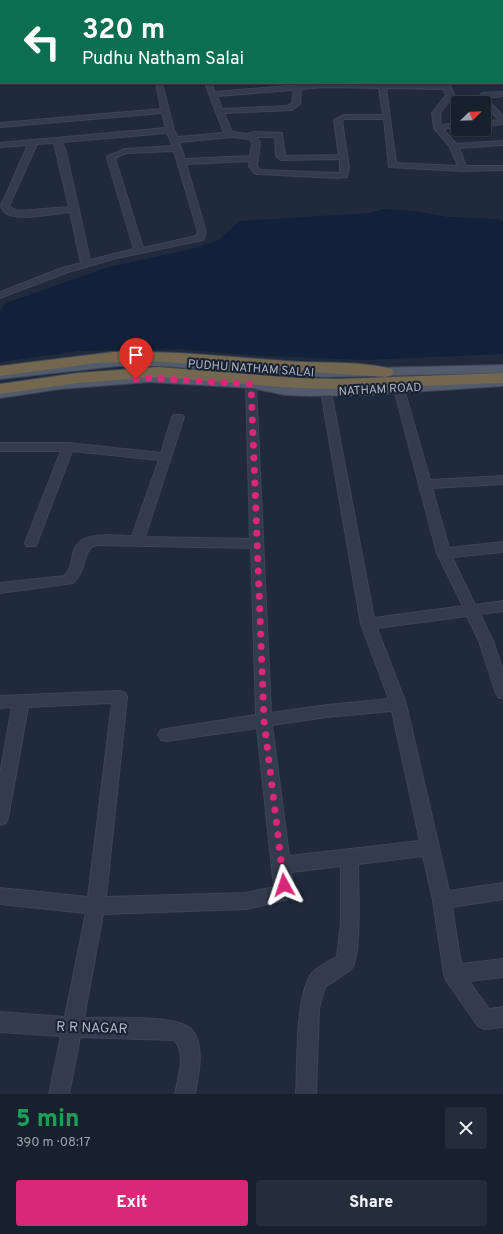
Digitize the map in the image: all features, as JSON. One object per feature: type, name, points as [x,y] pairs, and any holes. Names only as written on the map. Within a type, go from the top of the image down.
[{"type":"highway","points":[[0,371],[72,361],[128,356],[232,360],[321,368],[358,368],[386,372]]},
{"type":"highway","points":[[0,380],[95,369],[150,365],[211,368],[321,378],[503,370]]},
{"type":"highway","points":[[0,389],[78,378],[158,372],[338,384],[503,378]]},
{"type":"highway","points":[[0,397],[62,388],[127,383],[159,378]]},
{"type":"main road","name":"PUDHU NATHAM SALAI","points":[[0,375],[118,362],[146,362],[324,373],[503,370]]},
{"type":"main road","name":"PUDHU NATHAM SALAI","points":[[0,394],[60,385],[159,378],[254,385]]},
{"type":"main road","name":"NATHAM ROAD","points":[[254,385],[285,390],[326,392],[503,382]]},
{"type":"street","points":[[0,295],[65,270],[139,251],[196,240],[202,235],[176,144],[170,130],[159,84]]},
{"type":"street","points":[[208,84],[229,135]]},
{"type":"street","points":[[212,94],[298,86],[383,84],[446,85],[450,94],[436,113],[438,128],[454,146],[463,169]]},
{"type":"street","points":[[383,84],[393,160],[392,165],[463,169],[503,168]]},
{"type":"street","points":[[219,111],[289,108],[296,104],[298,86]]},
{"type":"street","points":[[503,94],[485,95],[482,98],[503,121]]},
{"type":"street","points":[[0,125],[165,111]]},
{"type":"street","points":[[251,136],[256,142],[253,166],[256,171],[264,173],[344,175],[338,120],[344,117],[387,116]]},
{"type":"street","points":[[491,123],[503,121]]},
{"type":"street","points":[[438,128],[451,126]]},
{"type":"street","points":[[0,145],[170,130]]},
{"type":"street","points":[[139,251],[111,158],[112,156],[125,151],[229,135],[251,136],[254,134],[279,135],[280,156],[284,158],[343,158]]},
{"type":"street","points":[[57,139],[62,152],[86,264]]},
{"type":"street","points":[[34,141],[5,206],[12,213],[17,214],[74,209]]},
{"type":"street","points":[[454,146],[503,143]]},
{"type":"street","points":[[181,162],[254,158]]},
{"type":"street","points":[[0,896],[96,906],[246,901],[280,894],[284,885],[264,720],[257,544],[254,385]]},
{"type":"street","points":[[399,389],[444,553],[486,641],[503,693]]},
{"type":"street","points":[[326,392],[368,624],[398,704],[442,900],[453,974],[485,1019],[503,1017]]},
{"type":"street","points":[[137,541],[166,457],[178,416]]},
{"type":"street","points":[[0,447],[68,446],[166,457]]},
{"type":"street","points":[[31,543],[68,446]]},
{"type":"street","points":[[426,484],[503,480]]},
{"type":"street","points":[[0,588],[68,580],[75,573],[80,552],[84,544],[93,540],[257,544]]},
{"type":"street","points":[[444,553],[503,547]]},
{"type":"street","points":[[368,624],[503,606]]},
{"type":"street","points":[[0,702],[120,697],[96,906],[59,1094]]},
{"type":"street","points":[[0,818],[21,701]]},
{"type":"street","points":[[166,735],[264,720],[398,704]]},
{"type":"street","points":[[282,865],[430,848]]},
{"type":"street","points":[[306,1094],[310,1008],[317,981],[334,968],[346,962],[349,943],[350,908],[348,858]]},
{"type":"street","points":[[442,900],[503,890]]},
{"type":"street","points":[[453,974],[503,968]]},
{"type":"street","name":"R R NAGAR","points":[[0,1022],[72,1027],[169,1029],[183,1034],[189,1043],[190,1058],[185,1094]]},
{"type":"water","points":[[384,209],[413,211],[448,217],[499,219],[503,222],[503,354],[365,360],[265,356],[177,349],[79,351],[0,362],[0,311],[6,303],[109,267],[192,249],[219,240],[239,221],[370,213]]},
{"type":"route","points":[[136,379],[149,378],[251,384],[264,720],[284,885]]}]
